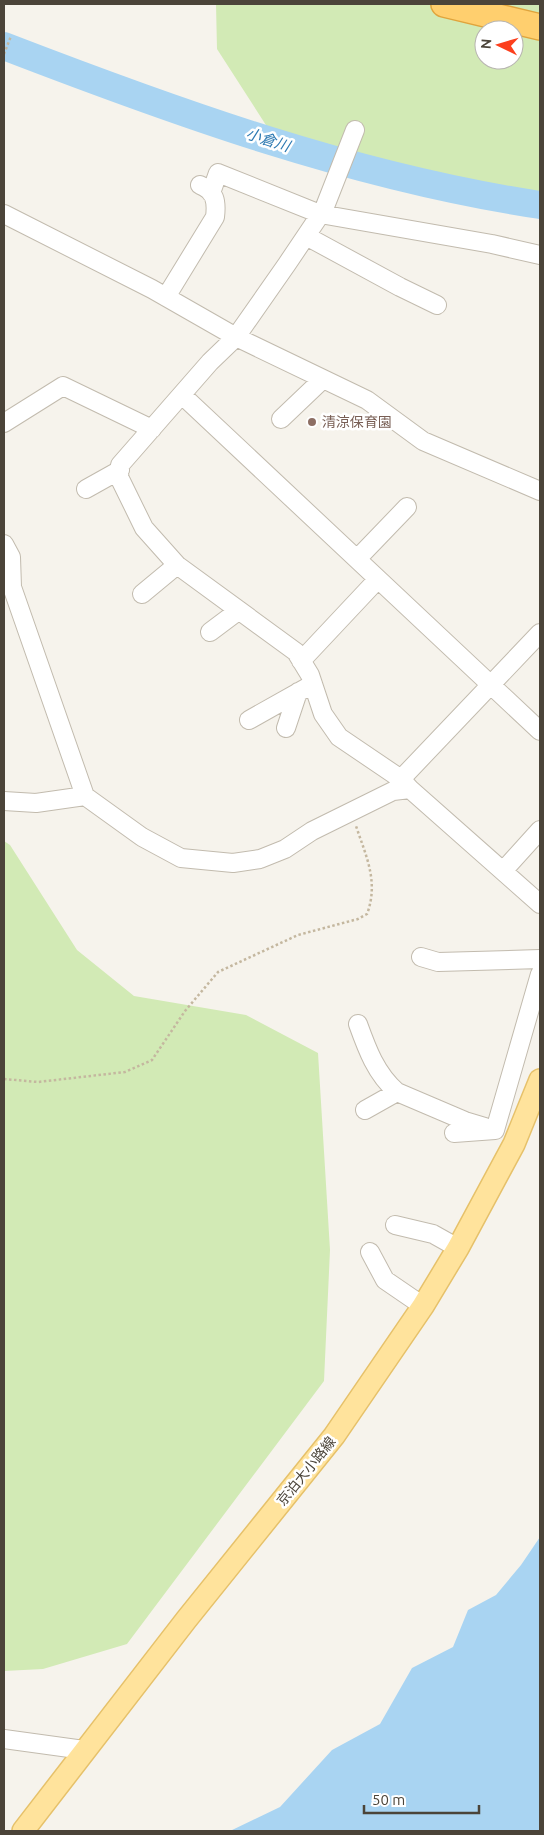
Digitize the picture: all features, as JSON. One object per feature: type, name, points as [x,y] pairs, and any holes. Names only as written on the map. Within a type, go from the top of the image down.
[{"type":"highway","points":[[444,4],[540,27]]},
{"type":"main road","name":"京泊大小路線","points":[[23,1831],[186,1620],[334,1436],[423,1306],[458,1248],[517,1136],[540,1080]]},
{"type":"street","points":[[286,728],[306,688],[310,675],[296,652],[177,566],[144,528],[119,477],[120,466],[210,362],[236,336],[306,236],[322,212],[355,130]]},
{"type":"street","points":[[166,297],[215,217],[216,205],[206,189],[218,173],[322,212],[492,244],[540,255]]},
{"type":"street","points":[[4,214],[166,297],[236,336],[367,400],[423,441],[540,491]]},
{"type":"street","points":[[306,236],[437,305]]},
{"type":"street","points":[[281,419],[324,379]]},
{"type":"street","points":[[4,423],[63,386],[152,429]]},
{"type":"street","points":[[182,395],[540,731]]},
{"type":"street","points":[[86,489],[120,470]]},
{"type":"street","points":[[357,559],[407,507]]},
{"type":"street","points":[[4,544],[11,557],[8,591],[85,796],[142,837],[181,858],[233,863],[260,859],[285,849],[312,831],[406,784],[491,685],[540,633]]},
{"type":"street","points":[[142,594],[177,566]]},
{"type":"street","points":[[301,661],[378,579]]},
{"type":"street","points":[[210,632],[238,611]]},
{"type":"street","points":[[249,720],[306,688]]},
{"type":"street","points":[[306,688],[339,737],[406,784],[540,904]]},
{"type":"street","points":[[4,801],[36,803],[85,796]]},
{"type":"street","points":[[503,871],[540,830]]},
{"type":"street","points":[[421,957],[438,962],[540,959]]},
{"type":"street","points":[[495,1130],[540,974]]},
{"type":"street","points":[[358,1024],[372,1062],[387,1084],[397,1092],[465,1121],[517,1136]]},
{"type":"street","points":[[365,1110],[397,1092]]},
{"type":"street","points":[[454,1133],[495,1130]]},
{"type":"street","points":[[395,1224],[432,1234],[458,1248]]},
{"type":"street","points":[[370,1252],[385,1280],[423,1306]]},
{"type":"street","points":[[4,1739],[84,1750]]},
{"type":"path","points":[[4,54],[11,36]]},
{"type":"path","points":[[4,1079],[38,1082],[125,1072],[152,1060],[185,1011],[218,972],[298,935],[358,919],[368,914],[371,904],[373,880],[352,812]]},
{"type":"green space","points":[[216,4],[540,4],[540,198],[282,150],[217,49]]},
{"type":"green space","points":[[4,841],[10,845],[77,950],[134,996],[246,1015],[318,1053],[330,1250],[324,1381],[127,1644],[43,1669],[4,1671]]},
{"type":"water","points":[[540,1537],[540,1831],[230,1831],[280,1807],[332,1750],[380,1724],[412,1668],[453,1647],[468,1610],[496,1595],[521,1565]]},
{"type":"waterway","name":"小倉川","points":[[4,46],[201,118],[335,160],[471,193],[540,205]]},
{"type":"place","name":"清涼保育園","points":[[312,422]]}]
